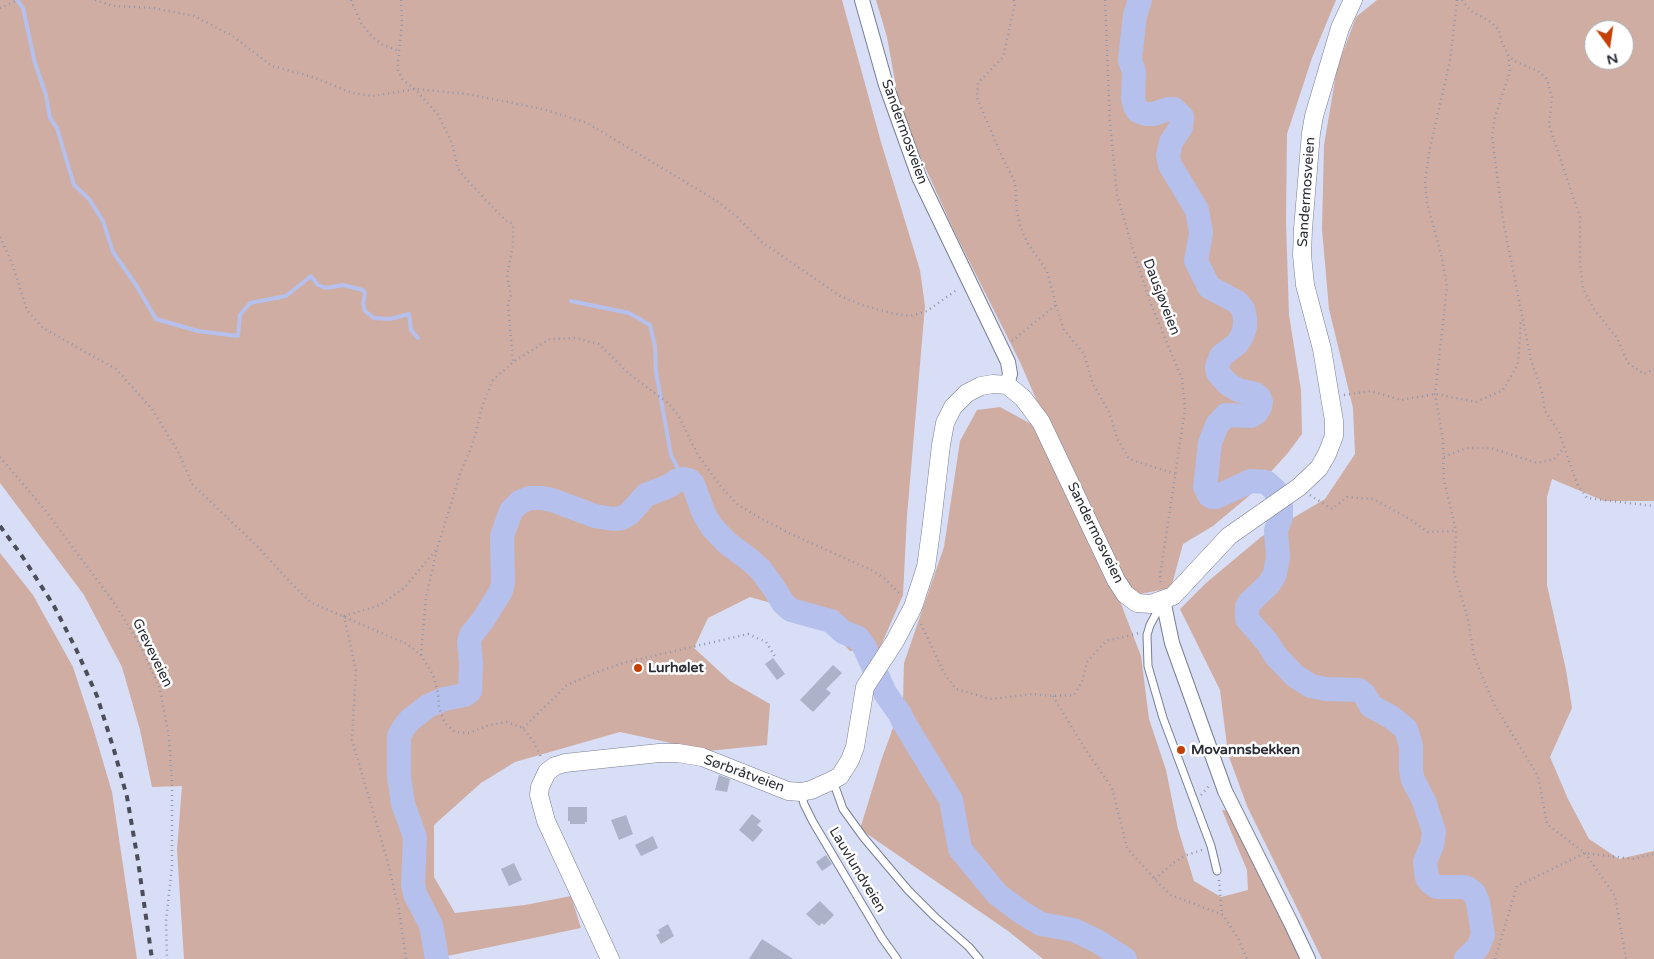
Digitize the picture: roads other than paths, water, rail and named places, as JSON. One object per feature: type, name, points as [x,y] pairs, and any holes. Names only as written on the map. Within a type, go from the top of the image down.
[{"type":"street","name":"Sandermosveien","points":[[862,0],[886,85],[919,177],[1002,347],[1010,369],[1007,385],[1023,398],[1041,422],[1125,594],[1137,603],[1144,604],[1151,604],[1173,596],[1229,536],[1287,495],[1319,468],[1334,436],[1331,397],[1322,349],[1305,285],[1302,255],[1303,229],[1314,116],[1340,28],[1353,0]]},
{"type":"street","name":"Sørbråtveien","points":[[610,959],[561,855],[541,806],[540,787],[547,772],[566,763],[599,758],[678,753],[702,757],[788,791],[801,792],[811,790],[840,776],[846,768],[855,747],[860,724],[862,694],[869,678],[905,625],[926,567],[941,445],[949,412],[960,399],[974,388],[993,384],[1007,385]]},
{"type":"street","points":[[1163,600],[1172,643],[1220,777],[1246,836],[1308,959]]},
{"type":"lane","points":[[1163,600],[1148,631],[1148,666],[1194,804],[1211,846],[1217,872]]},
{"type":"lane","points":[[833,780],[844,809],[864,838],[908,890],[935,918],[969,947],[978,959]]},
{"type":"lane","name":"Lauvlundveien","points":[[801,792],[804,804],[817,829],[882,938],[897,959]]},
{"type":"waterway","points":[[17,0],[23,8],[35,63],[46,95],[50,118],[57,128],[74,185],[89,199],[103,221],[113,252],[136,285],[156,319],[198,331],[238,336],[240,315],[250,303],[286,296],[311,276],[318,285],[326,288],[343,285],[363,290],[365,294],[363,304],[365,311],[374,318],[390,319],[409,314],[411,330],[418,338]]},
{"type":"waterway","name":"Movannsbekken","points":[[1140,0],[1135,15],[1130,60],[1134,72],[1133,98],[1135,106],[1138,111],[1146,114],[1174,109],[1182,117],[1181,127],[1171,142],[1168,155],[1170,165],[1197,210],[1201,233],[1196,261],[1209,287],[1237,302],[1243,309],[1245,317],[1245,327],[1242,336],[1237,344],[1221,356],[1217,367],[1218,373],[1228,384],[1238,390],[1255,394],[1261,402],[1256,413],[1251,416],[1226,415],[1217,425],[1210,443],[1205,487],[1209,495],[1216,497],[1251,481],[1266,482],[1275,490],[1281,506],[1281,517],[1276,530],[1278,557],[1275,574],[1269,584],[1249,603],[1247,619],[1267,642],[1276,656],[1295,676],[1311,686],[1326,689],[1359,690],[1364,694],[1371,706],[1391,717],[1406,729],[1411,746],[1413,780],[1424,801],[1434,832],[1432,845],[1425,862],[1427,878],[1437,887],[1464,887],[1469,889],[1474,893],[1478,902],[1483,935],[1478,947],[1466,959]]},
{"type":"waterway","points":[[571,301],[629,313],[650,325],[655,346],[656,372],[671,455],[683,479]]},
{"type":"waterway","name":"Movannsbekken","points":[[437,959],[431,925],[415,894],[413,884],[415,837],[403,804],[399,776],[399,736],[410,720],[428,706],[444,699],[465,695],[470,691],[471,663],[469,642],[471,635],[501,591],[503,582],[502,536],[511,511],[520,502],[530,498],[542,498],[595,516],[613,519],[622,518],[630,513],[646,495],[683,479],[689,480],[693,484],[704,514],[712,527],[727,543],[761,570],[783,603],[791,610],[831,621],[843,632],[858,638],[864,646],[885,693],[900,714],[951,800],[960,849],[997,894],[1041,924],[1074,930],[1097,941],[1125,959]]},
{"type":"railway","points":[[0,526],[54,606],[97,696],[127,797],[152,959]]},
{"type":"place","name":"Lurhølet","points":[[638,668]]},
{"type":"place","name":"Movannsbekken","points":[[1181,750]]}]
